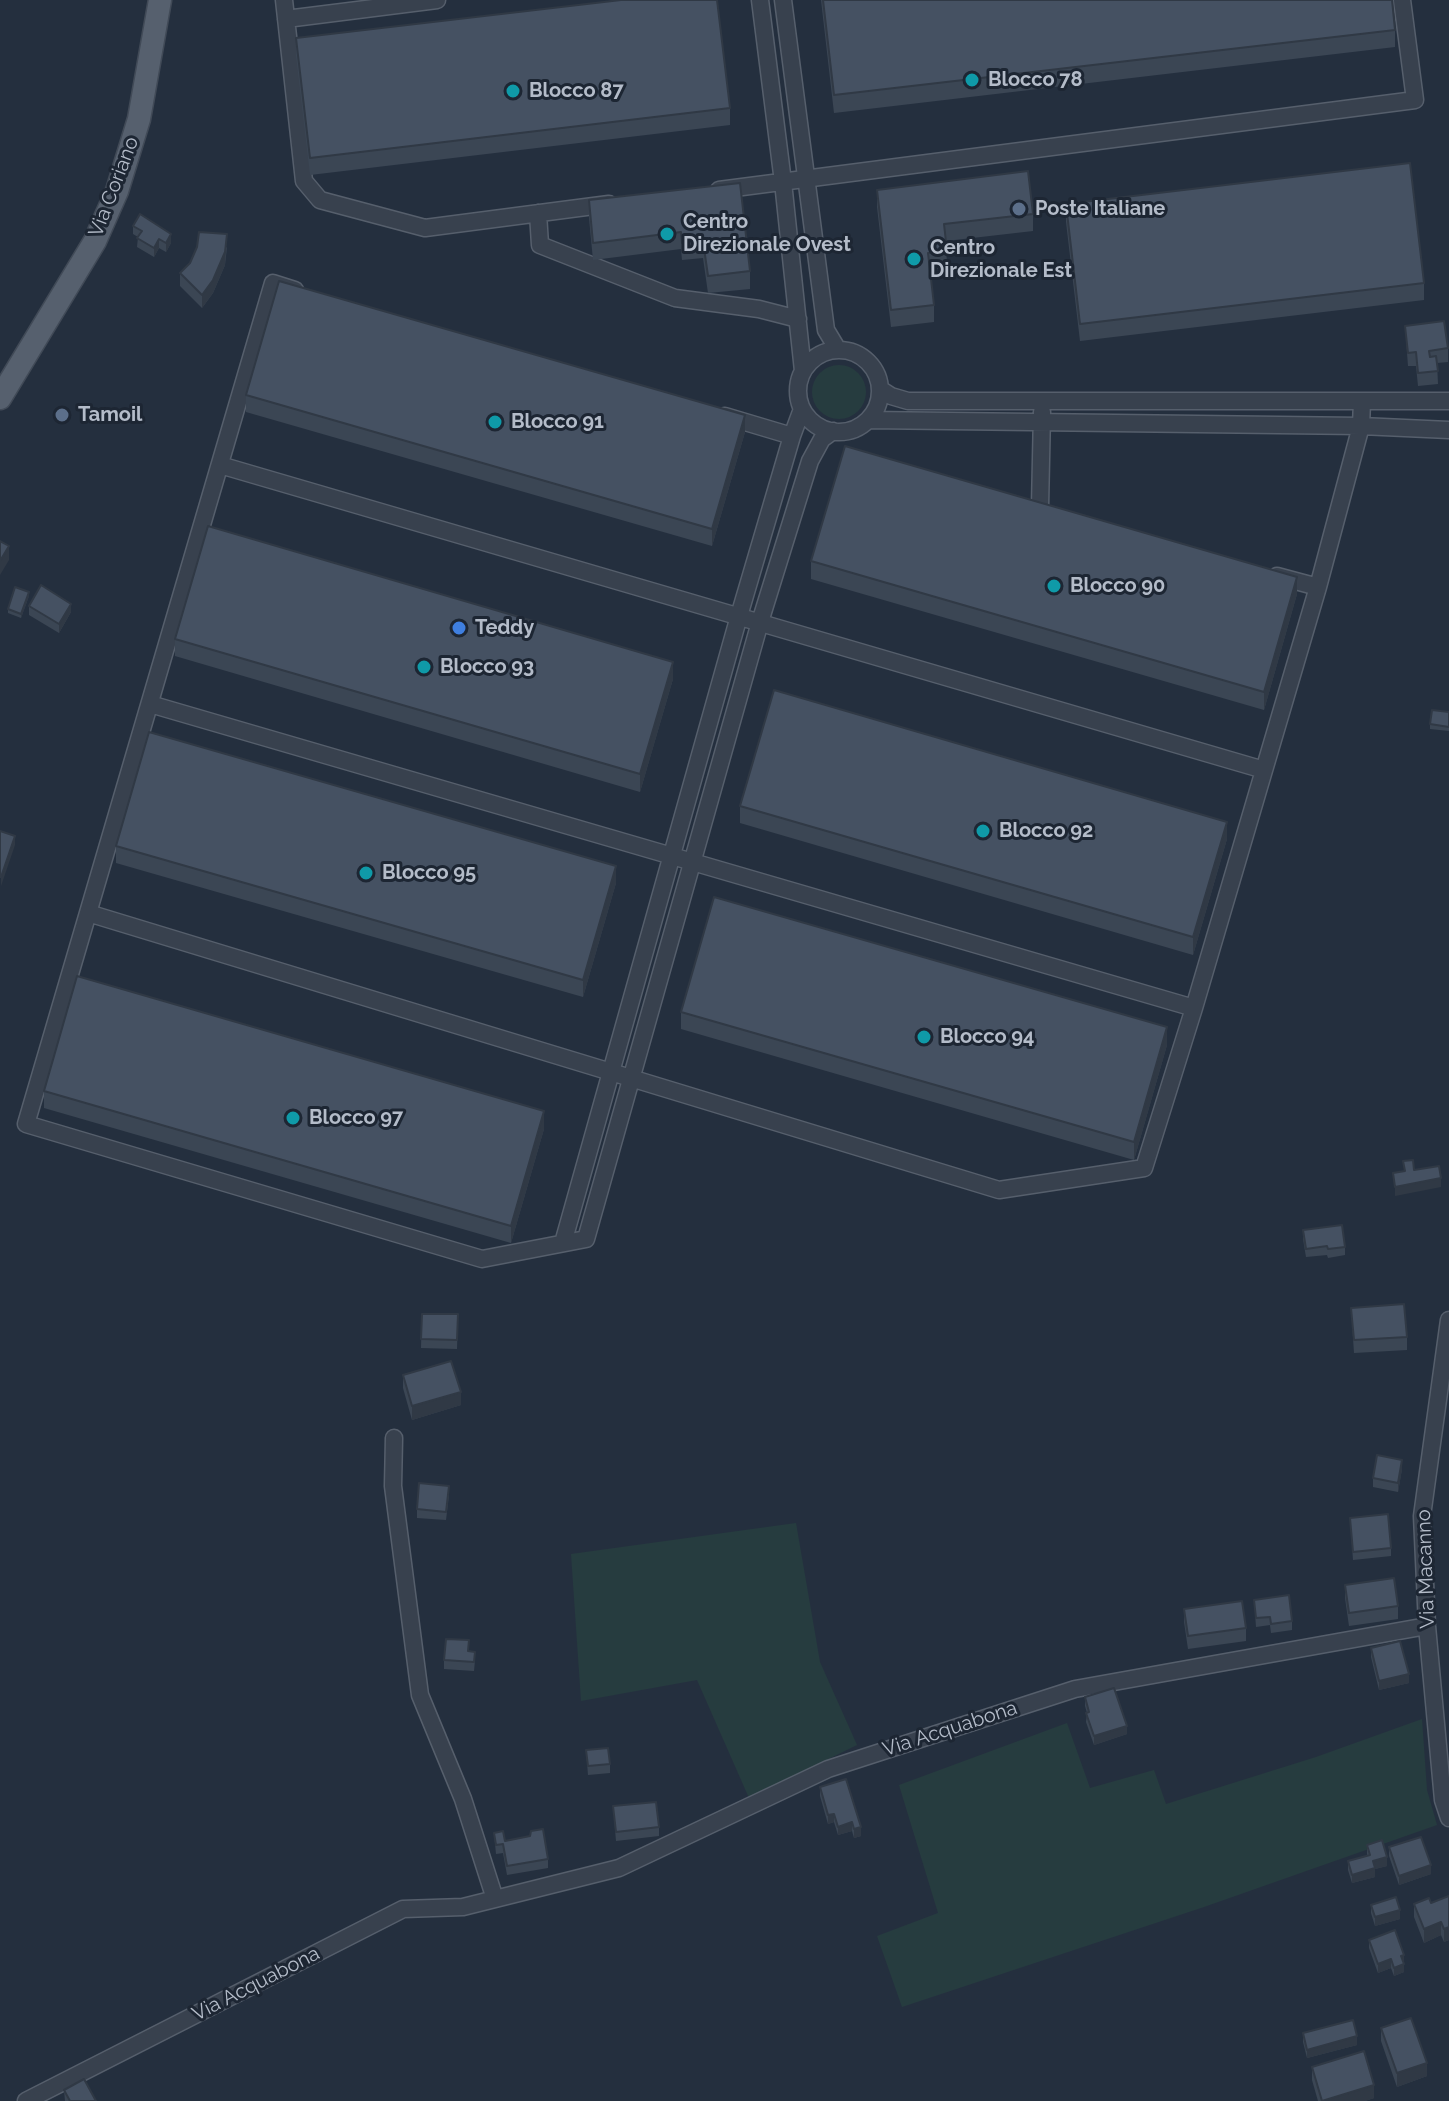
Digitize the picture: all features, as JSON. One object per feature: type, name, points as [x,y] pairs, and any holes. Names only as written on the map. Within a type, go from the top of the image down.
[{"type":"main road","name":"Via Coriano","points":[[0,398],[95,241],[117,191],[139,119],[160,0]]},
{"type":"street","points":[[284,0],[304,181],[320,200],[425,228],[628,202]]},
{"type":"street","points":[[286,19],[437,0]]},
{"type":"street","points":[[760,0],[803,371]]},
{"type":"street","points":[[783,0],[826,330],[838,350]]},
{"type":"street","points":[[704,192],[1415,100],[1402,0]]},
{"type":"street","points":[[538,213],[540,245],[675,298],[759,309],[798,319]]},
{"type":"street","points":[[304,292],[273,283],[26,1124],[482,1259],[586,1239],[760,622],[810,461],[822,439],[833,431]]},
{"type":"street","points":[[759,309],[795,297]]},
{"type":"street","points":[[838,350],[864,358],[874,369],[880,389],[876,409],[868,420],[846,431],[820,427],[802,409],[798,397],[803,371],[812,360],[838,350]]},
{"type":"street","points":[[880,389],[908,401],[1449,401]]},
{"type":"street","points":[[88,913],[999,1190],[1144,1168],[1318,587],[1361,426],[1362,401]]},
{"type":"street","points":[[1040,507],[1043,402]]},
{"type":"street","points":[[563,1243],[739,616],[802,409]]},
{"type":"street","points":[[716,414],[792,436]]},
{"type":"street","points":[[868,420],[1361,426],[1449,430]]},
{"type":"street","points":[[220,465],[1264,770]]},
{"type":"street","points":[[1259,570],[1318,587]]},
{"type":"street","points":[[150,704],[1194,1008]]},
{"type":"street","name":"Via Macanno","points":[[1449,1320],[1422,1516],[1427,1626],[1443,1800],[1449,1818]]},
{"type":"street","points":[[394,1438],[393,1486],[420,1695],[463,1799],[495,1899]]},
{"type":"street","name":"Via Acquabona","points":[[26,2101],[403,1909],[463,1907],[619,1868],[828,1769],[1075,1689],[1427,1626]]},
{"type":"green space","points":[[839,365],[850,367],[858,373],[864,381],[864,403],[858,411],[850,417],[839,419],[828,417],[820,411],[814,403],[812,392],[814,381],[820,373],[828,367]]},
{"type":"green space","points":[[796,1523],[820,1662],[857,1745],[749,1798],[697,1680],[581,1701],[571,1554]]},
{"type":"green space","points":[[1422,1719],[1427,1790],[1437,1825],[1204,1907],[902,2007],[877,1936],[938,1913],[899,1785],[1067,1723],[1090,1788],[1154,1770],[1166,1804],[1316,1757]]},
{"type":"building","name":"Blocco 87","points":[[621,0],[717,0],[730,108],[310,158],[296,38]]},
{"type":"building","name":"Blocco 78","points":[[823,0],[1392,0],[1395,30],[834,95]]},
{"type":"building","points":[[1410,163],[1424,283],[1080,324],[1066,204]]},
{"type":"building","name":"Centro Direzionale Est","points":[[1028,171],[1033,214],[944,224],[947,251],[928,253],[934,305],[891,310],[877,190]]},
{"type":"building","name":"Centro Direzionale Ovest","points":[[740,183],[750,271],[708,276],[703,241],[682,243],[681,232],[593,243],[589,200]]},
{"type":"building","points":[[140,214],[171,234],[166,243],[159,239],[154,248],[137,238],[142,231],[133,226]]},
{"type":"building","points":[[199,232],[227,234],[225,252],[213,280],[202,295],[180,273],[190,263]]},
{"type":"building","name":"Blocco 91","points":[[279,281],[745,415],[712,529],[246,395]]},
{"type":"building","points":[[1444,321],[1448,348],[1429,351],[1430,357],[1436,356],[1438,371],[1418,373],[1416,352],[1408,353],[1405,326]]},
{"type":"building","name":"Blocco 90","points":[[845,446],[1297,577],[1264,692],[811,561]]},
{"type":"building","name":"Blocco 93","points":[[208,526],[673,662],[640,774],[175,639]]},
{"type":"building","points":[[0,541],[9,546],[0,561]]},
{"type":"building","points":[[41,585],[71,604],[59,624],[29,606]]},
{"type":"building","points":[[15,587],[29,592],[21,614],[8,609]]},
{"type":"building","name":"Blocco 92","points":[[774,690],[1227,822],[1193,937],[740,806]]},
{"type":"building","points":[[1432,710],[1449,712],[1449,727],[1430,724]]},
{"type":"building","name":"Blocco 95","points":[[149,732],[616,866],[583,980],[116,846]]},
{"type":"building","points":[[0,831],[15,836],[1,877],[0,877]]},
{"type":"building","name":"Blocco 94","points":[[714,897],[1167,1027],[1134,1142],[681,1012]]},
{"type":"building","name":"Blocco 97","points":[[77,976],[544,1111],[511,1226],[44,1091]]},
{"type":"building","points":[[1413,1160],[1414,1170],[1439,1166],[1441,1178],[1395,1187],[1393,1173],[1405,1171],[1403,1161]]},
{"type":"building","points":[[1342,1225],[1345,1247],[1306,1249],[1303,1230]]},
{"type":"building","points":[[1404,1304],[1407,1337],[1354,1340],[1351,1308]]},
{"type":"building","points":[[422,1314],[458,1314],[457,1340],[421,1339]]},
{"type":"building","points":[[451,1361],[461,1392],[412,1406],[403,1375]]},
{"type":"building","points":[[1377,1455],[1402,1460],[1398,1483],[1373,1478]]},
{"type":"building","points":[[419,1483],[449,1486],[446,1512],[417,1509]]},
{"type":"building","points":[[1388,1514],[1391,1548],[1353,1552],[1350,1518]]},
{"type":"building","points":[[1394,1578],[1398,1606],[1349,1613],[1345,1585]]},
{"type":"building","points":[[1289,1595],[1292,1621],[1271,1624],[1270,1617],[1256,1618],[1254,1600]]},
{"type":"building","points":[[1242,1601],[1246,1628],[1188,1636],[1184,1609]]},
{"type":"building","points":[[446,1639],[469,1640],[468,1651],[475,1652],[474,1662],[444,1660]]},
{"type":"building","points":[[1400,1641],[1409,1674],[1379,1681],[1371,1648]]},
{"type":"building","points":[[1114,1688],[1127,1726],[1094,1736],[1086,1713],[1089,1712],[1085,1697]]},
{"type":"building","points":[[608,1748],[610,1764],[588,1766],[586,1750]]},
{"type":"building","points":[[846,1779],[861,1827],[854,1829],[852,1822],[838,1827],[834,1814],[828,1815],[820,1787]]},
{"type":"building","points":[[656,1802],[659,1827],[616,1832],[613,1806]]},
{"type":"building","points":[[543,1829],[548,1859],[507,1866],[503,1844],[496,1845],[494,1833],[503,1831],[505,1841],[530,1836],[531,1831]]},
{"type":"building","points":[[1421,1837],[1431,1865],[1399,1876],[1389,1847]]},
{"type":"building","points":[[1382,1840],[1387,1857],[1373,1861],[1375,1868],[1352,1875],[1348,1861],[1370,1855],[1367,1845]]},
{"type":"building","points":[[1449,1896],[1449,1927],[1444,1929],[1441,1922],[1424,1929],[1414,1904],[1429,1898],[1431,1903]]},
{"type":"building","points":[[1396,1897],[1400,1910],[1375,1917],[1371,1905]]},
{"type":"building","points":[[1395,1930],[1404,1964],[1394,1968],[1391,1959],[1378,1964],[1369,1940]]},
{"type":"building","points":[[1411,2018],[1427,2063],[1397,2073],[1381,2028]]},
{"type":"building","points":[[1353,2020],[1357,2036],[1307,2050],[1303,2033]]},
{"type":"building","points":[[1364,2051],[1374,2085],[1322,2101],[1312,2067]]},
{"type":"building","points":[[84,2079],[96,2101],[70,2101],[64,2090]]},
{"type":"place","name":"Blocco 78","points":[[972,80]]},
{"type":"place","name":"Blocco 87","points":[[513,91]]},
{"type":"place","name":"Poste Italiane","points":[[1019,209]]},
{"type":"place","name":"Centro Direzionale Ovest","points":[[667,234]]},
{"type":"place","name":"Centro Direzionale Est","points":[[914,259]]},
{"type":"place","name":"Tamoil","points":[[62,415]]},
{"type":"place","name":"Blocco 91","points":[[495,422]]},
{"type":"place","name":"Blocco 90","points":[[1054,586]]},
{"type":"place","name":"Teddy","points":[[459,628]]},
{"type":"place","name":"Blocco 93","points":[[424,667]]},
{"type":"place","name":"Blocco 92","points":[[983,831]]},
{"type":"place","name":"Blocco 95","points":[[366,873]]},
{"type":"place","name":"Blocco 94","points":[[924,1037]]},
{"type":"place","name":"Blocco 97","points":[[293,1118]]}]
